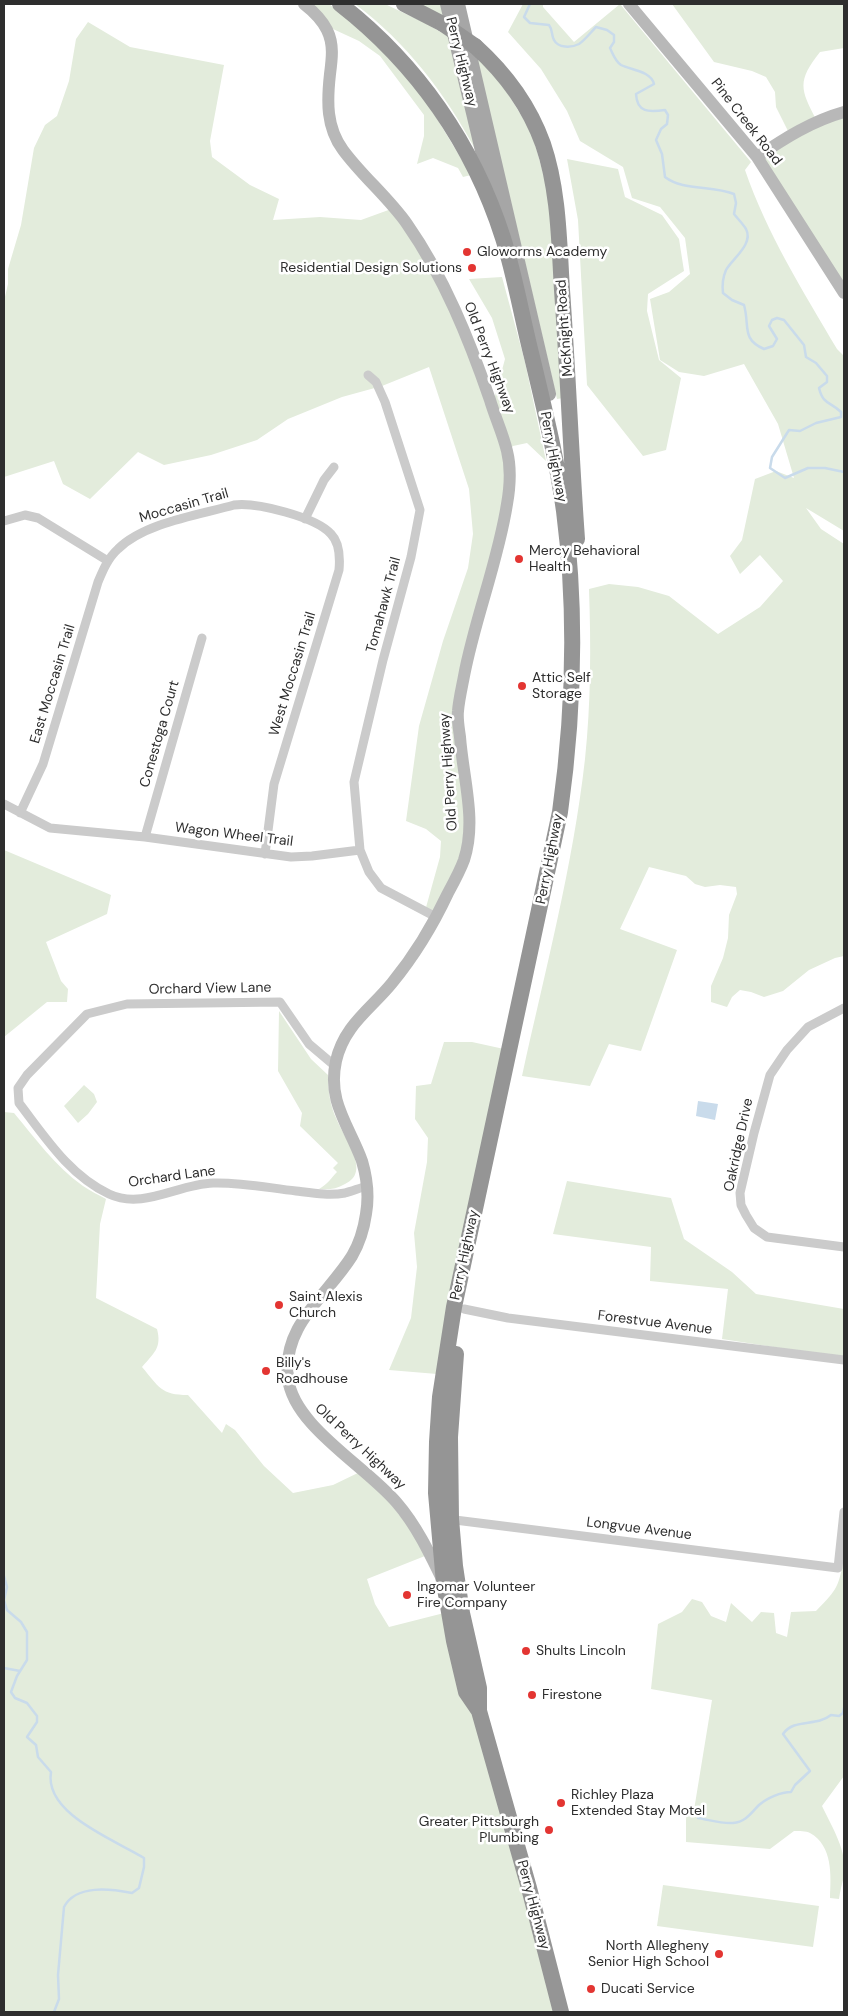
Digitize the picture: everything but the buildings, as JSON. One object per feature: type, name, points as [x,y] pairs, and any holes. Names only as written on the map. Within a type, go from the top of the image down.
[{"type":"highway","points":[[340,4],[385,42],[411,70],[435,102],[456,133],[473,167],[503,238]]},
{"type":"highway","name":"McKnight Road","points":[[404,4],[443,24],[475,46],[502,72],[525,106],[543,144],[552,181],[557,222],[577,538]]},
{"type":"highway","name":"Perry Highway","points":[[503,238],[548,426],[564,510],[571,590],[572,699],[567,756],[555,840],[449,1336],[438,1427],[436,1465],[451,1585],[479,1688],[479,1711],[561,2012]]},
{"type":"highway","name":"Perry Highway","points":[[444,1518],[450,1465],[451,1410],[457,1348],[570,814],[577,758],[583,672],[577,538]]},
{"type":"main road","name":"Perry Highway","points":[[446,4],[503,238]]},
{"type":"main road","name":"Perry Highway","points":[[458,4],[554,414],[577,538]]},
{"type":"street","name":"Old Perry Highway","points":[[304,4],[322,21],[332,42],[328,105],[334,137],[347,155],[405,221],[427,256],[452,304],[470,345],[507,452],[510,474],[508,501],[500,538],[467,660],[458,712],[470,816],[469,840],[463,863],[436,917],[416,951],[391,985],[349,1029],[338,1053],[335,1066],[334,1095],[339,1112],[362,1163],[367,1186],[366,1215],[352,1255],[306,1315],[293,1338],[288,1360],[289,1384],[297,1405],[312,1424],[378,1482],[398,1504],[451,1585]]},
{"type":"street","name":"Pine Creek Road","points":[[629,4],[757,156],[844,293]]},
{"type":"street","points":[[757,156],[803,128],[844,112]]},
{"type":"street","name":"Tomahawk Trail","points":[[360,850],[354,782],[383,660],[411,557],[420,510],[385,402],[376,382],[368,375]]},
{"type":"street","points":[[305,519],[324,480],[334,467]]},
{"type":"street","name":"Moccasin Trail","points":[[108,561],[117,550],[141,533],[152,528],[234,505],[258,506],[305,519]]},
{"type":"street","points":[[4,522],[25,515],[38,518],[108,561]]},
{"type":"street","name":"West Moccasin Trail","points":[[265,854],[274,784],[339,570],[340,558],[337,544],[332,534],[320,525],[305,519]]},
{"type":"street","name":"East Moccasin Trail","points":[[20,813],[43,764],[98,582],[108,561]]},
{"type":"street","name":"Conestoga Court","points":[[145,838],[202,638]]},
{"type":"street","name":"Wagon Wheel Trail","points":[[4,804],[50,828],[303,857],[360,850]]},
{"type":"street","points":[[360,850],[369,872],[381,888],[436,917]]},
{"type":"street","name":"Orchard View Lane","points":[[87,1014],[127,1004],[280,1002],[309,1044],[335,1066]]},
{"type":"street","name":"Oakridge Drive","points":[[844,1008],[808,1027],[787,1050],[770,1075],[740,1193],[741,1205],[754,1228],[767,1236],[844,1247]]},
{"type":"street","name":"Orchard Lane","points":[[87,1014],[27,1075],[18,1088],[19,1103],[67,1164],[88,1181],[109,1194],[121,1198],[135,1199],[152,1197],[188,1186],[211,1183],[319,1194],[344,1193],[367,1186]]},
{"type":"street","name":"Forestvue Avenue","points":[[464,1309],[508,1318],[844,1360]]},
{"type":"street","name":"Longvue Avenue","points":[[444,1518],[838,1568],[844,1512]]},
{"type":"green space","points":[[308,4],[329,4],[366,33],[419,89],[471,175],[463,177],[458,168],[433,158],[417,164],[424,136],[424,115],[380,56],[359,41],[333,29]]},
{"type":"green space","points":[[355,4],[385,4],[448,36],[475,149],[451,108],[423,70],[391,35]]},
{"type":"green space","points":[[404,4],[447,4],[450,20]]},
{"type":"green space","points":[[523,4],[543,4],[543,7],[574,42],[620,4],[751,162],[745,170],[764,217],[799,284],[837,349],[844,356],[844,531],[806,508],[821,529],[844,544],[844,956],[809,970],[783,991],[764,997],[740,990],[732,997],[727,1007],[711,1002],[711,986],[723,958],[728,938],[729,915],[737,894],[736,887],[720,885],[705,887],[695,884],[686,876],[649,867],[620,929],[677,950],[641,1051],[609,1044],[590,1086],[522,1076],[558,918],[580,799],[587,738],[589,696],[589,589],[609,584],[638,587],[669,596],[718,634],[760,607],[783,581],[760,555],[740,574],[730,556],[742,540],[755,479],[776,471],[794,478],[778,424],[744,364],[704,376],[679,372],[660,360],[650,299],[669,292],[690,274],[685,238],[660,207],[632,198],[623,167],[580,141],[567,111],[541,69],[508,32]]},
{"type":"green space","points":[[672,4],[844,4],[844,48],[820,52],[804,78],[804,93],[817,121],[844,112],[844,293],[757,157],[790,135],[776,107],[775,92],[766,77],[752,71],[714,62]]},
{"type":"green space","points":[[88,22],[130,47],[224,65],[210,141],[212,157],[250,185],[279,199],[273,220],[320,217],[361,220],[394,208],[427,256],[489,396],[495,396],[505,359],[492,318],[469,279],[502,277],[525,362],[546,461],[527,443],[513,446],[507,452],[510,474],[457,712],[469,840],[436,917],[425,911],[440,857],[441,841],[426,829],[406,821],[419,726],[443,641],[468,568],[473,534],[469,489],[429,367],[382,386],[342,397],[288,419],[257,440],[211,455],[164,465],[138,452],[90,499],[63,484],[54,461],[4,477],[4,301],[8,284],[8,269],[21,225],[34,148],[45,125],[57,116],[69,81],[76,39]]},
{"type":"green space","points":[[477,58],[497,76],[532,133],[549,195],[563,398],[557,399]]},
{"type":"green space","points":[[567,159],[618,169],[625,197],[662,215],[679,239],[684,271],[648,294],[647,311],[659,360],[681,378],[666,450],[643,456],[587,385],[578,220]]},
{"type":"green space","points":[[4,850],[111,895],[107,914],[46,942],[61,981],[68,989],[67,1002],[47,1002],[4,1037]]},
{"type":"green space","points":[[279,1011],[311,1059],[328,1075],[329,1093],[333,1109],[354,1154],[356,1163],[353,1179],[339,1187],[319,1189],[337,1172],[333,1168],[338,1163],[300,1126],[302,1113],[278,1071]]},
{"type":"green space","points":[[444,1042],[472,1042],[504,1049],[437,1374],[389,1370],[411,1318],[417,1267],[414,1233],[427,1162],[428,1138],[415,1119],[416,1086],[431,1084]]},
{"type":"green space","points":[[84,1085],[94,1094],[97,1102],[78,1123],[64,1106]]},
{"type":"green space","points":[[4,1112],[14,1113],[63,1170],[83,1186],[106,1199],[100,1224],[96,1298],[157,1329],[158,1346],[142,1367],[157,1385],[172,1393],[188,1395],[222,1433],[226,1424],[235,1430],[264,1466],[293,1493],[333,1485],[364,1470],[430,1554],[367,1579],[375,1604],[389,1627],[448,1612],[561,2012],[4,2012]]},
{"type":"green space","points":[[567,1181],[671,1198],[684,1239],[732,1272],[756,1294],[844,1309],[844,1358],[722,1339],[728,1289],[650,1281],[651,1247],[553,1234]]},
{"type":"green space","points":[[844,1556],[844,1776],[822,1806],[844,1858],[844,1876],[839,1899],[830,1898],[831,1880],[827,1853],[818,1839],[808,1832],[794,1831],[770,1849],[686,1842],[686,1817],[694,1810],[712,1700],[651,1689],[658,1624],[682,1612],[692,1599],[702,1602],[711,1616],[726,1622],[731,1603],[752,1622],[761,1612],[774,1613],[776,1633],[787,1637],[791,1612],[816,1611],[833,1592],[839,1581]]},
{"type":"green space","points":[[663,1885],[819,1906],[813,1947],[657,1926]]},
{"type":"water","points":[[698,1101],[718,1104],[715,1120],[696,1116]]},
{"type":"waterway","points":[[530,4],[524,17],[530,23],[549,25],[553,38],[558,45],[569,47],[579,44],[596,27],[607,30],[614,35],[614,42],[610,48],[617,62],[649,76],[654,84],[636,94],[641,108],[649,111],[665,110],[668,115],[667,124],[661,129],[656,140],[662,154],[665,177],[680,184],[734,194],[736,203],[734,214],[746,229],[748,235],[745,246],[726,270],[723,281],[723,293],[732,300],[744,305],[749,336],[752,341],[764,349],[773,346],[777,339],[769,326],[772,320],[777,318],[784,320],[804,345],[806,357],[816,363],[827,376],[827,382],[819,388],[823,398],[841,412],[841,417],[816,423],[800,431],[789,430],[772,457],[770,468],[785,478],[808,468],[825,468],[844,472]]},
{"type":"waterway","points":[[4,1576],[7,1587],[4,1600],[7,1610],[21,1622],[27,1632],[27,1660],[17,1676],[11,1692],[15,1698],[27,1703],[37,1716],[37,1722],[27,1737],[36,1745],[38,1757],[51,1772],[52,1787],[58,1801],[84,1824],[144,1858],[139,1888],[132,1893],[114,1890],[85,1891],[70,1900],[64,1907],[58,1975],[59,1999],[54,2012]]},
{"type":"waterway","points":[[4,1668],[20,1671]]},
{"type":"waterway","points":[[698,1818],[725,1823],[738,1822],[748,1817],[766,1800],[779,1794],[791,1792],[795,1785],[810,1771],[783,1734],[788,1729],[799,1724],[819,1721],[831,1715],[839,1716],[843,1713],[844,1708]]},
{"type":"place","name":"Gloworms Academy","points":[[467,252]]},
{"type":"place","name":"Residential Design Solutions","points":[[472,268]]},
{"type":"place","name":"Mercy Behavioral Health","points":[[519,559]]},
{"type":"place","name":"Attic Self Storage","points":[[522,686]]},
{"type":"place","name":"Saint Alexis Church","points":[[279,1305]]},
{"type":"place","name":"Billy's Roadhouse","points":[[266,1371]]},
{"type":"place","name":"Ingomar Volunteer Fire Company","points":[[407,1595]]},
{"type":"place","name":"Shults Lincoln","points":[[526,1651]]},
{"type":"place","name":"Firestone","points":[[532,1695]]},
{"type":"place","name":"Richley Plaza Extended Stay Motel","points":[[561,1803]]},
{"type":"place","name":"Greater Pittsburgh Plumbing","points":[[549,1830]]},
{"type":"place","name":"North Allegheny Senior High School","points":[[719,1954]]},
{"type":"place","name":"Ducati Service","points":[[591,1989]]}]
